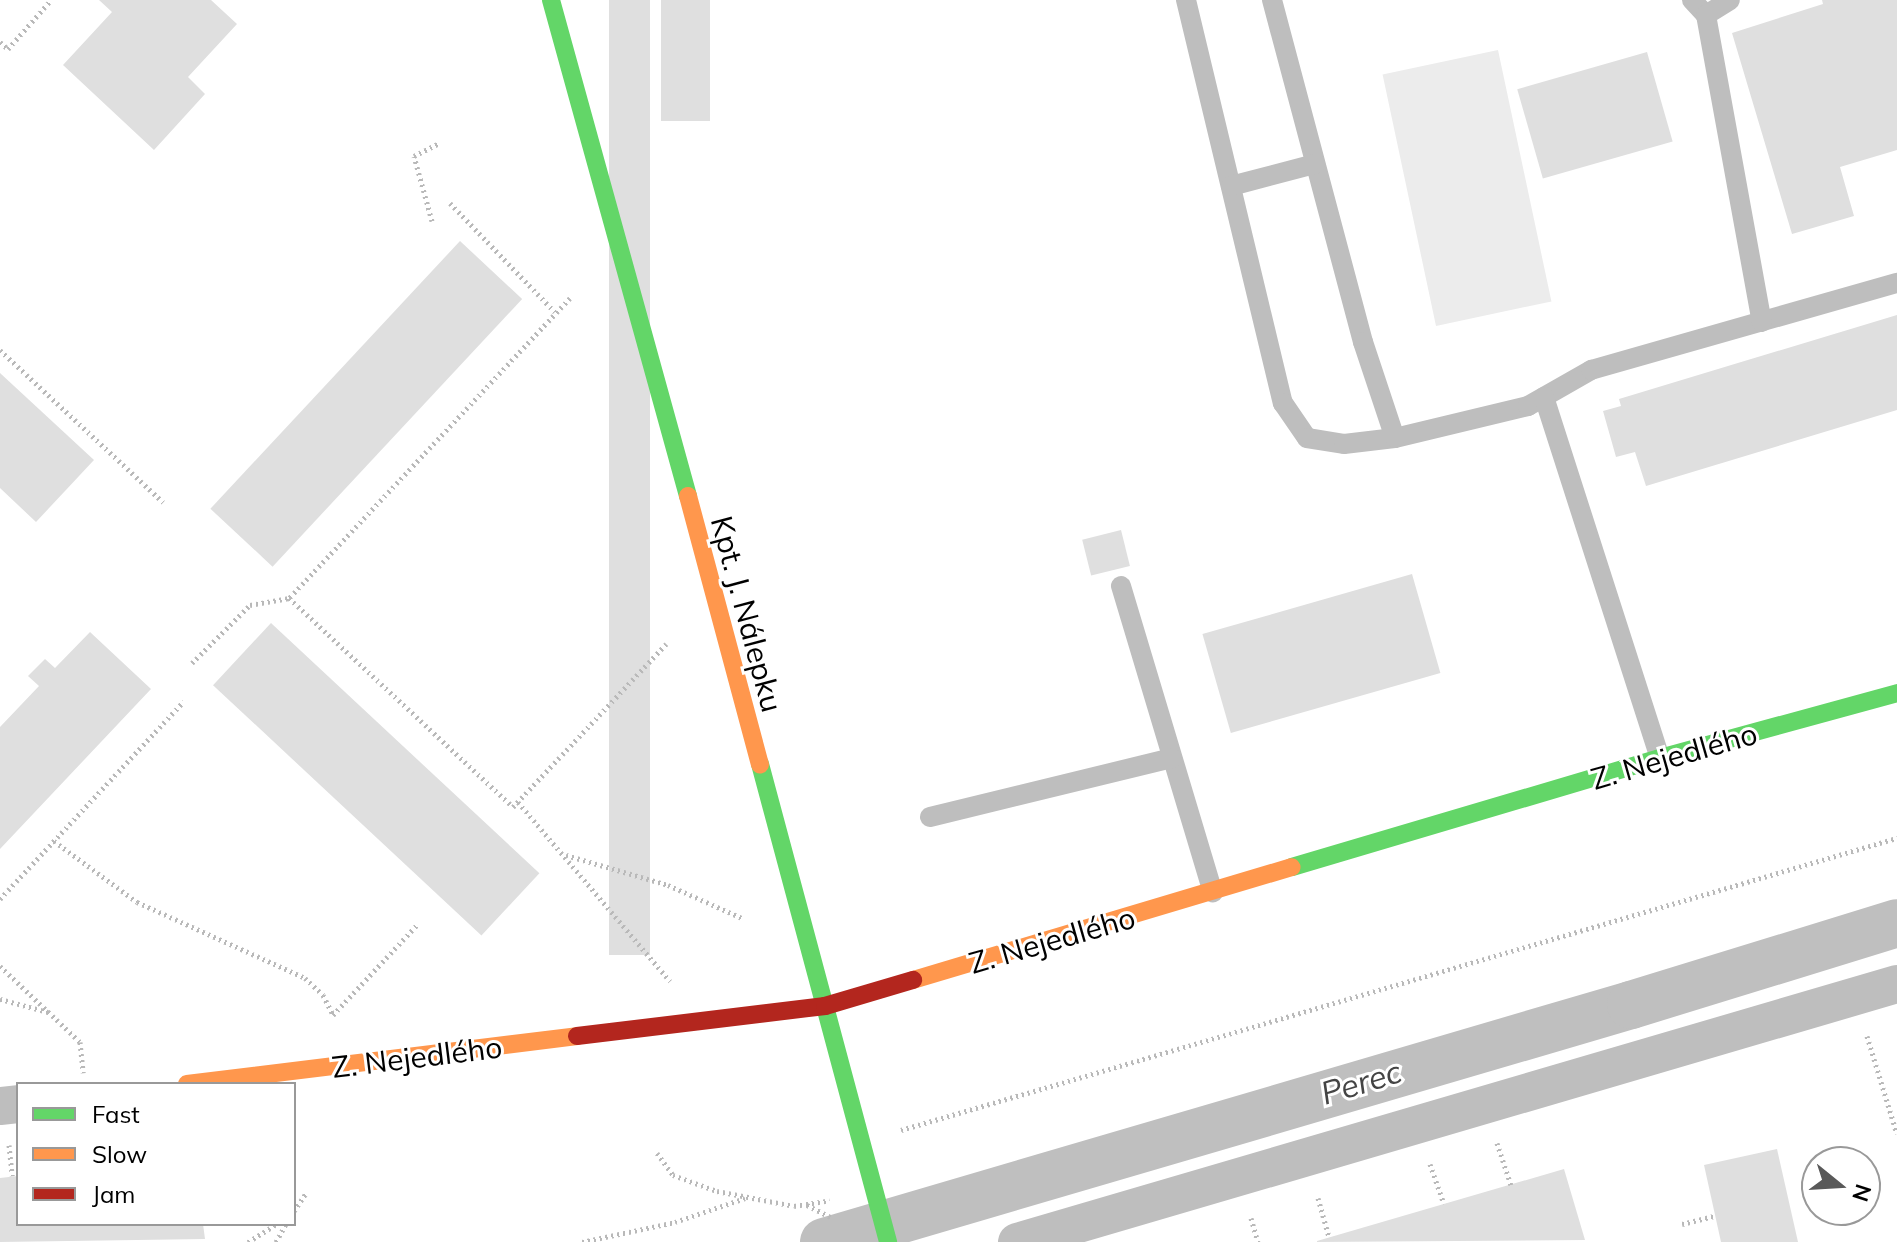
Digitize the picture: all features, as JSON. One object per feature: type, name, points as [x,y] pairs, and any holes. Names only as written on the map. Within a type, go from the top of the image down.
[{"type":"street","name":"Kpt. J. Nálepku","points":[[551,0],[888,1242]]},
{"type":"street","name":"Z. Nejedlého","points":[[203,1082],[825,1006],[1660,758],[1897,693]]},
{"type":"street","points":[[1017,1242],[1897,984]]},
{"type":"lane","points":[[1186,0],[1283,403],[1307,438],[1344,444],[1395,438],[1528,406],[1591,370],[1897,283]]},
{"type":"lane","points":[[1272,0],[1363,342],[1395,438]]},
{"type":"lane","points":[[1730,0],[1699,7],[1762,322]]},
{"type":"lane","points":[[1231,186],[1315,164]]},
{"type":"lane","points":[[1544,397],[1660,758]]},
{"type":"lane","points":[[1121,586],[1213,893]]},
{"type":"lane","points":[[930,817],[1172,758]]},
{"type":"path","points":[[0,42],[8,49],[51,0]]},
{"type":"path","points":[[432,221],[414,156],[440,143]]},
{"type":"path","points":[[450,203],[555,312]]},
{"type":"path","points":[[192,663],[250,605],[289,598],[570,298]]},
{"type":"path","points":[[0,350],[163,502]]},
{"type":"path","points":[[289,598],[513,807],[666,644]]},
{"type":"path","points":[[0,899],[184,701]]},
{"type":"path","points":[[518,802],[677,989]]},
{"type":"path","points":[[893,1133],[1897,838]]},
{"type":"path","points":[[54,841],[137,902],[305,978],[323,995],[333,1015],[334,1030]]},
{"type":"path","points":[[563,854],[668,885],[742,918]]},
{"type":"path","points":[[333,1015],[417,925]]},
{"type":"path","points":[[0,966],[80,1042],[83,1073]]},
{"type":"path","points":[[0,999],[49,1013]]},
{"type":"path","points":[[1864,1026],[1897,1134]]},
{"type":"path","points":[[9,1115],[12,1176]]},
{"type":"path","points":[[1495,1135],[1511,1185]]},
{"type":"path","points":[[657,1153],[673,1175],[746,1198],[805,1205],[833,1217]]},
{"type":"path","points":[[1428,1155],[1444,1204]]},
{"type":"path","points":[[1315,1189],[1329,1237]]},
{"type":"path","points":[[296,1208],[307,1192]]},
{"type":"path","points":[[582,1242],[675,1222],[746,1198]]},
{"type":"path","points":[[805,1205],[831,1199]]},
{"type":"path","points":[[1248,1210],[1258,1242]]},
{"type":"path","points":[[1682,1224],[1715,1216]]},
{"type":"path","points":[[248,1242],[274,1226]]},
{"type":"shaded area","points":[[1498,50],[1551,301],[1436,326],[1383,75]]},
{"type":"building","points":[[99,0],[211,0],[237,24],[188,77],[205,94],[154,150],[63,65],[112,12]]},
{"type":"building","points":[[609,0],[650,0],[650,955],[609,955]]},
{"type":"building","points":[[661,0],[710,0],[710,121],[661,121]]},
{"type":"building","points":[[1822,0],[1897,0],[1897,150],[1840,167],[1854,216],[1792,234],[1732,33],[1823,4]]},
{"type":"building","points":[[1647,52],[1673,141],[1543,179],[1517,89]]},
{"type":"building","points":[[460,241],[522,299],[273,567],[210,509]]},
{"type":"building","points":[[1897,315],[1897,410],[1646,486],[1635,452],[1616,457],[1603,411],[1621,406],[1619,399]]},
{"type":"building","points":[[0,373],[94,460],[36,522],[0,488]]},
{"type":"building","points":[[1121,530],[1130,566],[1091,576],[1082,540]]},
{"type":"building","points":[[1412,574],[1440,673],[1231,733],[1202,634]]},
{"type":"building","points":[[271,623],[539,873],[481,935],[213,685]]},
{"type":"building","points":[[90,632],[151,689],[0,849],[0,727],[39,686],[28,676],[45,659],[55,668]]},
{"type":"building","points":[[1777,1149],[1798,1242],[1721,1242],[1704,1165]]},
{"type":"building","points":[[1564,1169],[1585,1240],[1317,1242],[1317,1241]]},
{"type":"building","points":[[16,1176],[16,1226],[203,1226],[205,1239],[0,1242],[0,1178]]},
{"type":"waterway","name":"Perec","points":[[824,1242],[1631,1005],[1897,923]]},
{"type":"traffic: fast","points":[[551,0],[688,496]]},
{"type":"traffic: fast","points":[[1292,867],[1660,758],[1897,693]]},
{"type":"traffic: fast","points":[[760,764],[888,1242]]},
{"type":"traffic: slow","points":[[688,496],[760,764]]},
{"type":"traffic: slow","points":[[913,980],[1292,867]]},
{"type":"traffic: slow","points":[[203,1082],[577,1036]]},
{"type":"traffic: jam","points":[[577,1036],[825,1006],[913,980]]}]
